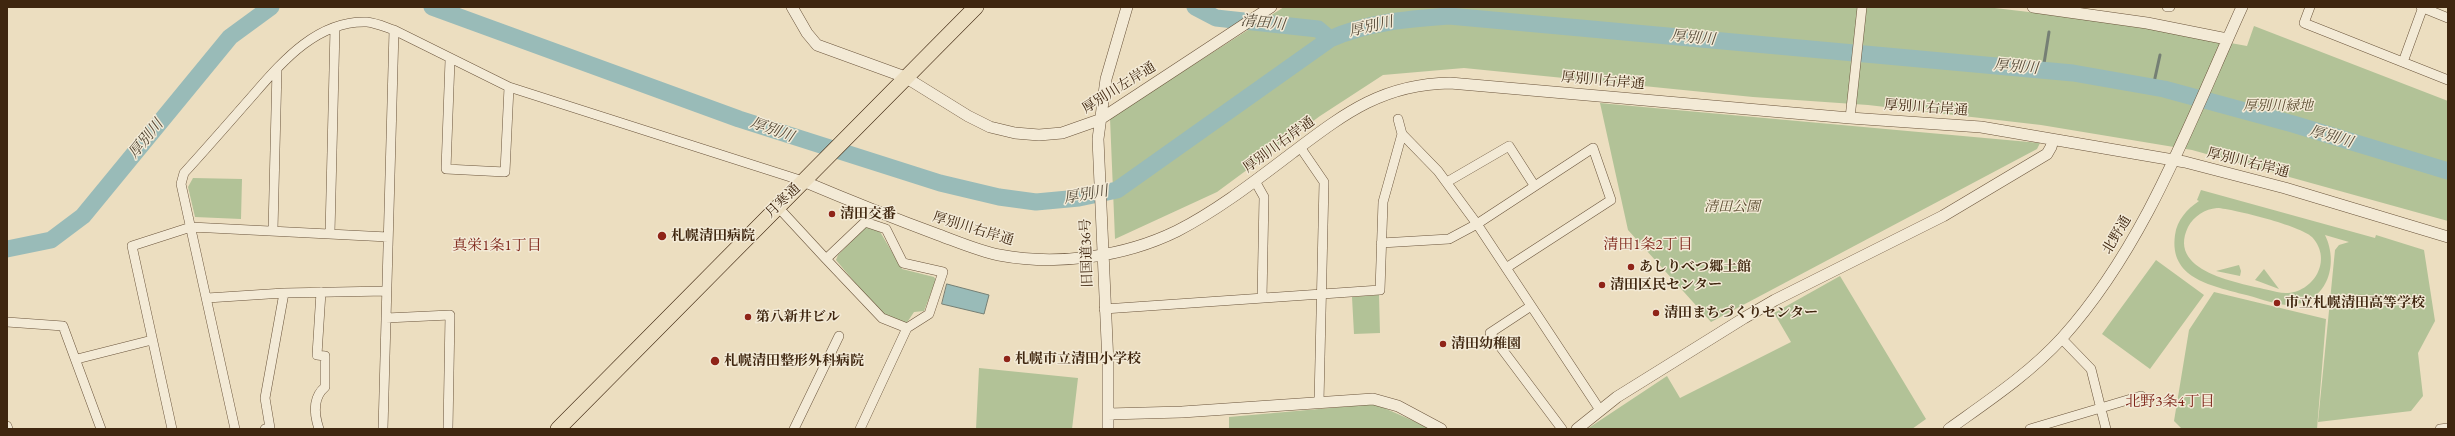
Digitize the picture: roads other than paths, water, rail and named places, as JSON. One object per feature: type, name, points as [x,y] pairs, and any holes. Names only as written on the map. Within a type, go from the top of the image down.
[{"type":"highway","name":"月寒通","points":[[558,429],[777,206],[976,7]]},
{"type":"street","name":"厚別川左岸通","points":[[792,7],[807,33],[817,45],[905,77],[968,116],[990,127],[1015,133],[1062,133],[1099,120],[1228,37],[1270,7]]},
{"type":"street","name":"旧国道36号","points":[[1108,429],[1108,364],[1097,148],[1099,120],[1106,79],[1127,7]]},
{"type":"street","points":[[2033,7],[2147,23],[2227,39]]},
{"type":"street","name":"北野通","points":[[1949,429],[2008,388],[2061,338],[2125,253],[2174,160],[2180,142],[2242,7]]},
{"type":"street","points":[[2310,7],[2304,23],[2448,80]]},
{"type":"street","points":[[2403,62],[2422,7],[2448,18]]},
{"type":"street","points":[[1850,118],[1861,9]]},
{"type":"street","points":[[234,429],[207,298],[181,184],[184,173],[277,69],[301,45],[335,28],[368,22],[394,30],[450,60],[509,87],[808,176]]},
{"type":"street","points":[[330,233],[335,28]]},
{"type":"street","points":[[383,429],[394,30]]},
{"type":"street","points":[[450,60],[446,169],[505,172],[509,87]]},
{"type":"street","points":[[273,230],[277,69]]},
{"type":"street","name":"厚別川右岸通","points":[[808,176],[903,222],[997,254],[1043,259],[1102,255],[1132,248],[1175,232],[1206,215],[1368,100],[1403,88],[1428,83],[1505,87],[1850,118],[1957,124],[2174,160],[2285,188],[2448,237]]},
{"type":"street","points":[[1398,119],[1402,134],[1447,182],[1477,224],[1600,410]]},
{"type":"street","points":[[1104,309],[1380,290],[1383,202],[1402,134]]},
{"type":"street","points":[[1577,429],[1617,397],[1775,300],[1950,212],[2047,154],[2052,147],[2053,140]]},
{"type":"street","points":[[1447,182],[1509,146],[1534,185]]},
{"type":"street","points":[[1300,147],[1324,182],[1319,402]]},
{"type":"street","points":[[1381,243],[1449,239],[1477,224],[1534,185],[1593,148],[1611,200],[1506,268]]},
{"type":"street","points":[[1255,181],[1264,197],[1262,298]]},
{"type":"street","points":[[777,206],[882,318],[907,328]]},
{"type":"street","points":[[826,259],[865,222],[886,229],[903,263],[944,272],[929,314],[907,328],[860,429]]},
{"type":"street","points":[[172,429],[132,246],[191,227],[388,237]]},
{"type":"street","points":[[207,298],[321,292],[386,291]]},
{"type":"street","points":[[319,429],[314,413],[318,393],[325,387],[325,356],[317,355],[321,292]]},
{"type":"street","points":[[265,429],[270,428],[265,398],[284,294]]},
{"type":"street","points":[[1531,306],[1490,333],[1562,429]]},
{"type":"street","points":[[386,318],[450,315],[448,429]]},
{"type":"street","points":[[7,322],[63,326],[77,359],[101,429]]},
{"type":"street","points":[[794,429],[840,336]]},
{"type":"street","points":[[2061,338],[2091,369],[2106,429]]},
{"type":"street","points":[[77,359],[152,340]]},
{"type":"street","points":[[2030,429],[2141,396]]},
{"type":"street","points":[[1108,414],[1182,412],[1373,399],[1388,402],[1441,429]]},
{"type":"street","points":[[2440,429],[2448,428]]},
{"type":"water","points":[[947,284],[989,295],[984,314],[942,304]]},
{"type":"waterway","name":"厚別川","points":[[7,249],[51,240],[83,216],[230,37],[271,7]]},
{"type":"waterway","name":"厚別川","points":[[432,7],[739,119],[940,183],[999,197],[1036,202],[1079,198],[1117,190],[1330,39],[1344,33],[1388,22],[1449,16],[2073,73],[2164,89],[2293,124],[2448,171]]},
{"type":"waterway","name":"清田川","points":[[1195,7],[1216,18],[1318,29],[1330,39]]},
{"type":"waterway","points":[[2043,70],[2049,32]]},
{"type":"waterway","points":[[2153,87],[2160,55]]},
{"type":"place","name":"清田交番","points":[[832,214]]},
{"type":"place","name":"札幌清田病院","points":[[662,236]]},
{"type":"place","name":"あしりべつ郷土館","points":[[1631,267]]},
{"type":"place","name":"清田区民センター","points":[[1602,285]]},
{"type":"place","name":"市立札幌清田高等学校","points":[[2277,303]]},
{"type":"place","name":"清田まちづくりセンター","points":[[1656,313]]},
{"type":"place","name":"第八新井ビル","points":[[748,317]]},
{"type":"place","name":"清田幼稚園","points":[[1443,344]]},
{"type":"place","name":"札幌市立清田小学校","points":[[1007,359]]},
{"type":"place","name":"札幌清田整形外科病院","points":[[715,361]]},
{"type":"district","name":"清田1条2丁目","points":[[1648,245]]},
{"type":"district","name":"真栄1条1丁目","points":[[497,246]]},
{"type":"district","name":"北野3条4丁目","points":[[2170,402]]},
{"type":"park label","name":"厚別川緑地","points":[[2278,106]]},
{"type":"park label","name":"清田公園","points":[[1732,207]]}]
